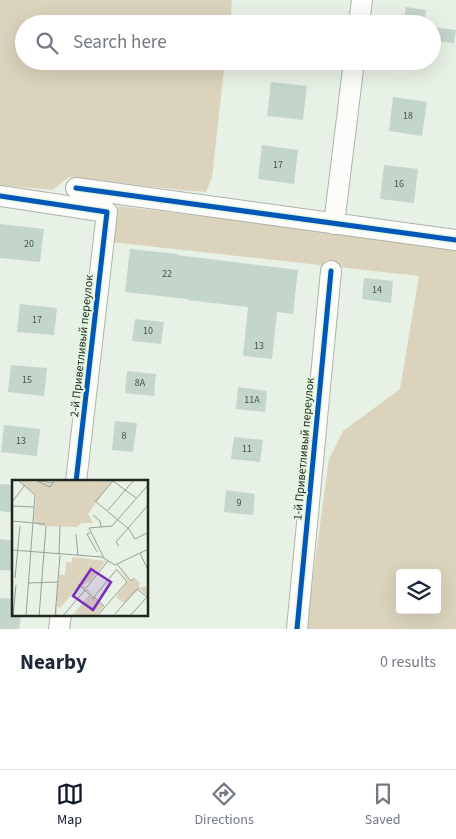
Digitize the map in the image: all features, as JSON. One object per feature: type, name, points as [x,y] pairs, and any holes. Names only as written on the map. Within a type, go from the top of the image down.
[{"type":"street","points":[[360,15],[362,0]]},
{"type":"street","points":[[334,224],[353,70]]},
{"type":"street","points":[[76,188],[456,240]]},
{"type":"street","name":"2-й Приветливый переулок","points":[[0,196],[107,212],[76,480]]},
{"type":"street","name":"1-й Приветливый переулок","points":[[297,629],[332,271]]},
{"type":"street","points":[[60,629],[61,616]]},
{"type":"shaded area","points":[[0,0],[232,0],[231,15],[15,15],[15,70],[224,70],[212,177],[206,192],[69,177],[53,190],[0,185]]},
{"type":"shaded area","points":[[118,206],[456,247],[456,629],[306,629],[329,459],[343,431],[400,389],[419,276],[111,242]]},
{"type":"building","points":[[406,7],[426,10],[425,15],[405,15]]},
{"type":"building","points":[[441,28],[456,30],[454,43],[441,42]]},
{"type":"building","points":[[271,82],[307,86],[303,120],[267,116]]},
{"type":"building","points":[[393,97],[427,102],[422,136],[389,131]]},
{"type":"building","points":[[262,145],[298,150],[294,184],[258,179]]},
{"type":"building","points":[[384,165],[418,169],[414,203],[380,199]]},
{"type":"building","points":[[0,224],[44,229],[40,262],[0,258]]},
{"type":"building","points":[[130,249],[298,270],[293,314],[277,312],[272,359],[243,356],[248,307],[125,292]]},
{"type":"building","points":[[364,278],[393,281],[391,303],[362,299]]},
{"type":"building","points":[[20,304],[57,308],[54,335],[17,332]]},
{"type":"building","points":[[135,319],[164,322],[161,344],[132,341]]},
{"type":"building","points":[[11,365],[47,368],[44,396],[8,392]]},
{"type":"building","points":[[127,371],[156,374],[154,396],[125,393]]},
{"type":"building","points":[[238,387],[267,391],[265,412],[236,409]]},
{"type":"building","points":[[115,421],[137,423],[133,452],[112,450]]},
{"type":"building","points":[[4,425],[40,429],[37,456],[1,452]]},
{"type":"building","points":[[234,437],[263,440],[260,462],[231,459]]},
{"type":"building","points":[[0,484],[12,485],[12,513],[0,511]]},
{"type":"building","points":[[226,490],[255,494],[253,515],[224,512]]},
{"type":"building","points":[[0,539],[12,541],[12,571],[0,570]]},
{"type":"building","points":[[0,598],[12,599],[12,616],[21,616],[19,629],[0,629]]},
{"type":"cycle path","points":[[76,188],[456,240]]},
{"type":"cycle path","points":[[0,196],[107,212],[76,480]]},
{"type":"cycle path","points":[[297,629],[331,271]]}]
